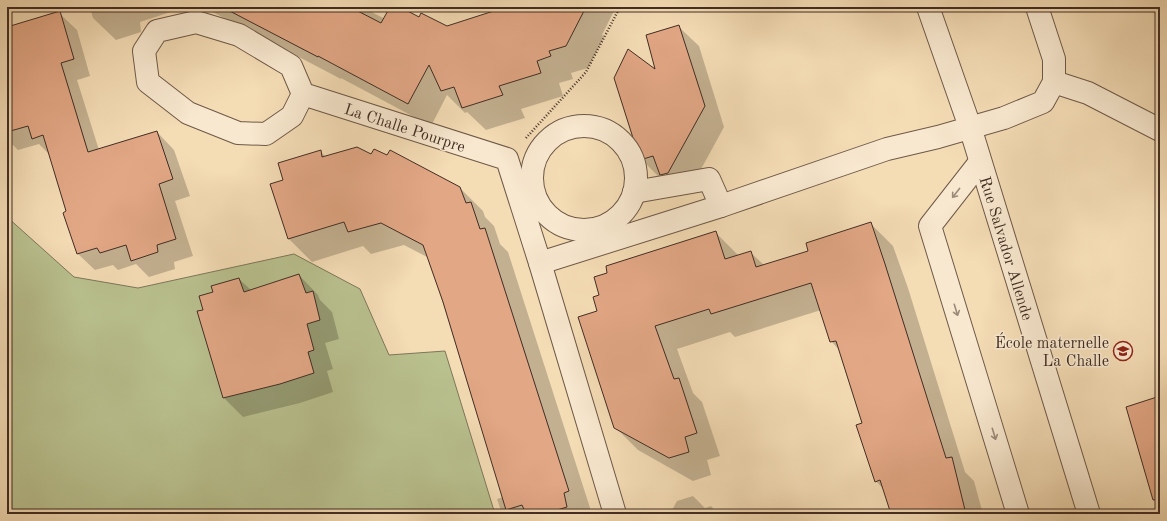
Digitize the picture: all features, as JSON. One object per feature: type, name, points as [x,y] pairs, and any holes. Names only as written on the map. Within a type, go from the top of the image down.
[{"type":"street","name":"Rue Salvador Allende","points":[[928,7],[970,127],[1089,514]]},
{"type":"street","points":[[540,263],[722,206],[887,149],[938,137],[1004,118],[1043,102],[1054,82],[1054,59],[1037,7]]},
{"type":"street","points":[[196,22],[239,35],[291,66],[303,94],[292,116],[266,134],[238,133],[188,113],[148,82],[144,52],[157,31],[196,22]]},
{"type":"street","points":[[1054,82],[1088,93],[1160,130]]},
{"type":"street","name":"La Challe Pourpre","points":[[303,94],[507,159]]},
{"type":"street","points":[[576,127],[594,127],[609,133],[623,144],[632,158],[636,175],[634,192],[627,208],[615,220],[599,228],[582,230],[566,228],[547,215],[540,206],[533,190],[532,173],[536,156],[546,142],[560,132],[576,127]]},
{"type":"street","points":[[507,159],[540,263],[615,514]]},
{"type":"street","points":[[980,162],[930,226],[1018,514]]},
{"type":"street","points":[[634,192],[709,179],[722,206]]},
{"type":"path","points":[[507,159],[586,72],[620,7]]},
{"type":"green space","points":[[7,217],[74,277],[138,288],[294,254],[360,289],[389,355],[445,351],[495,514],[7,514]]},
{"type":"building","points":[[222,7],[350,7],[381,23],[390,7],[400,7],[419,17],[421,13],[447,26],[506,7],[586,7],[566,46],[549,51],[551,56],[537,61],[541,73],[499,86],[503,95],[462,108],[454,87],[441,91],[429,65],[408,104]]},
{"type":"building","points":[[60,11],[74,59],[61,63],[88,152],[157,131],[173,179],[159,184],[176,239],[157,245],[158,252],[131,261],[126,245],[100,253],[97,248],[77,254],[63,213],[66,211],[43,135],[32,139],[28,126],[7,132],[7,27]]},
{"type":"building","points":[[679,25],[705,106],[668,173],[660,175],[653,156],[640,160],[614,78],[628,49],[655,69],[646,35]]},
{"type":"building","points":[[357,147],[371,154],[374,149],[387,155],[390,150],[460,187],[466,203],[471,202],[480,229],[485,228],[569,491],[564,493],[567,507],[544,514],[526,514],[522,505],[506,510],[443,302],[423,245],[381,223],[348,232],[344,222],[288,239],[270,184],[283,180],[278,163],[321,150],[322,157]]},
{"type":"building","points":[[871,222],[946,458],[952,457],[966,514],[891,514],[880,480],[875,482],[856,425],[862,423],[836,341],[830,342],[811,283],[711,314],[709,309],[655,326],[674,379],[679,378],[697,433],[685,437],[689,452],[669,458],[614,428],[578,317],[597,311],[593,297],[599,295],[594,277],[607,273],[606,266],[716,231],[725,259],[751,251],[756,267],[808,251],[806,243]]},
{"type":"building","points":[[299,274],[306,293],[313,291],[320,320],[307,324],[314,350],[308,352],[314,373],[280,384],[223,398],[197,311],[203,310],[199,296],[213,292],[211,286],[239,278],[244,292]]},
{"type":"building","points":[[1160,396],[1160,499],[1153,500],[1126,407]]},
{"type":"place","name":"École maternelle La Challe","points":[[1123,351]]}]
